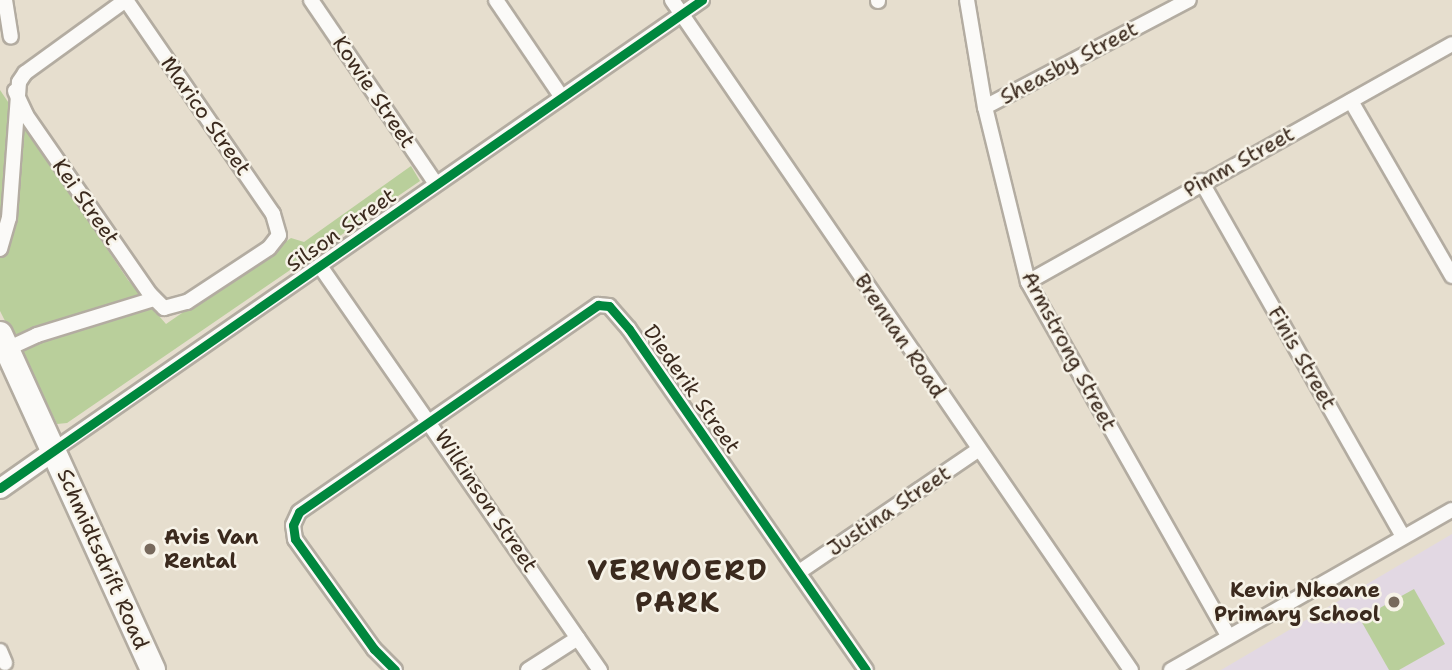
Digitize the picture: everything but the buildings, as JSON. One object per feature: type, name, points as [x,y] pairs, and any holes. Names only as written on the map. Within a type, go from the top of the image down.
[{"type":"highway","name":"Schmidtsdrift Road","points":[[4,341],[153,670]]},
{"type":"street","points":[[5,0],[10,37]]},
{"type":"street","points":[[0,249],[9,218],[15,91],[25,73],[126,0]]},
{"type":"street","name":"Marico Street","points":[[126,0],[269,206],[279,235],[269,248],[187,302],[159,303]]},
{"type":"street","name":"Kowie Street","points":[[311,0],[436,184]]},
{"type":"street","points":[[496,0],[561,96]]},
{"type":"street","name":"Brennan Road","points":[[672,0],[1131,670]]},
{"type":"street","name":"Silson Street","points":[[0,488],[702,0]]},
{"type":"street","name":"Armstrong Street","points":[[967,0],[985,107],[1028,282],[1228,636]]},
{"type":"street","name":"Sheasby Street","points":[[985,107],[1189,0]]},
{"type":"street","name":"Pimm Street","points":[[1028,282],[1201,181],[1452,44]]},
{"type":"street","name":"Kei Street","points":[[15,91],[26,115],[159,303]]},
{"type":"street","points":[[1351,101],[1452,276]]},
{"type":"street","name":"Finis Street","points":[[1201,181],[1403,536]]},
{"type":"street","name":"Wilkinson Street","points":[[320,265],[429,418],[600,670]]},
{"type":"street","points":[[4,341],[159,303]]},
{"type":"street","name":"Diederik Street","points":[[429,418],[588,310],[608,306],[629,329],[866,670]]},
{"type":"street","points":[[395,670],[374,649],[295,539],[293,526],[299,512],[429,418]]},
{"type":"street","name":"Justina Street","points":[[799,572],[978,450]]},
{"type":"street","points":[[1171,670],[1452,510]]},
{"type":"street","points":[[528,670],[578,638]]},
{"type":"shaded area","name":"Kevin Nkoane Primary School","points":[[1452,534],[1452,670],[1221,670]]},
{"type":"green space","points":[[0,90],[128,280],[166,324],[291,238],[304,242],[411,166],[420,181],[67,423],[57,424],[0,311]]},
{"type":"green space","points":[[1414,589],[1445,644],[1399,670],[1389,670],[1360,619]]},
{"type":"cycle path","points":[[0,488],[702,0]]},
{"type":"cycle path","points":[[395,670],[374,649],[295,539],[293,525],[299,512],[598,305],[609,306],[629,329],[866,670]]},
{"type":"place","name":"Avis Van Rental","points":[[150,549]]},
{"type":"place","name":"Kevin Nkoane Primary School","points":[[1394,602]]},
{"type":"district","name":"VERWOERD PARK","points":[[678,586]]}]
